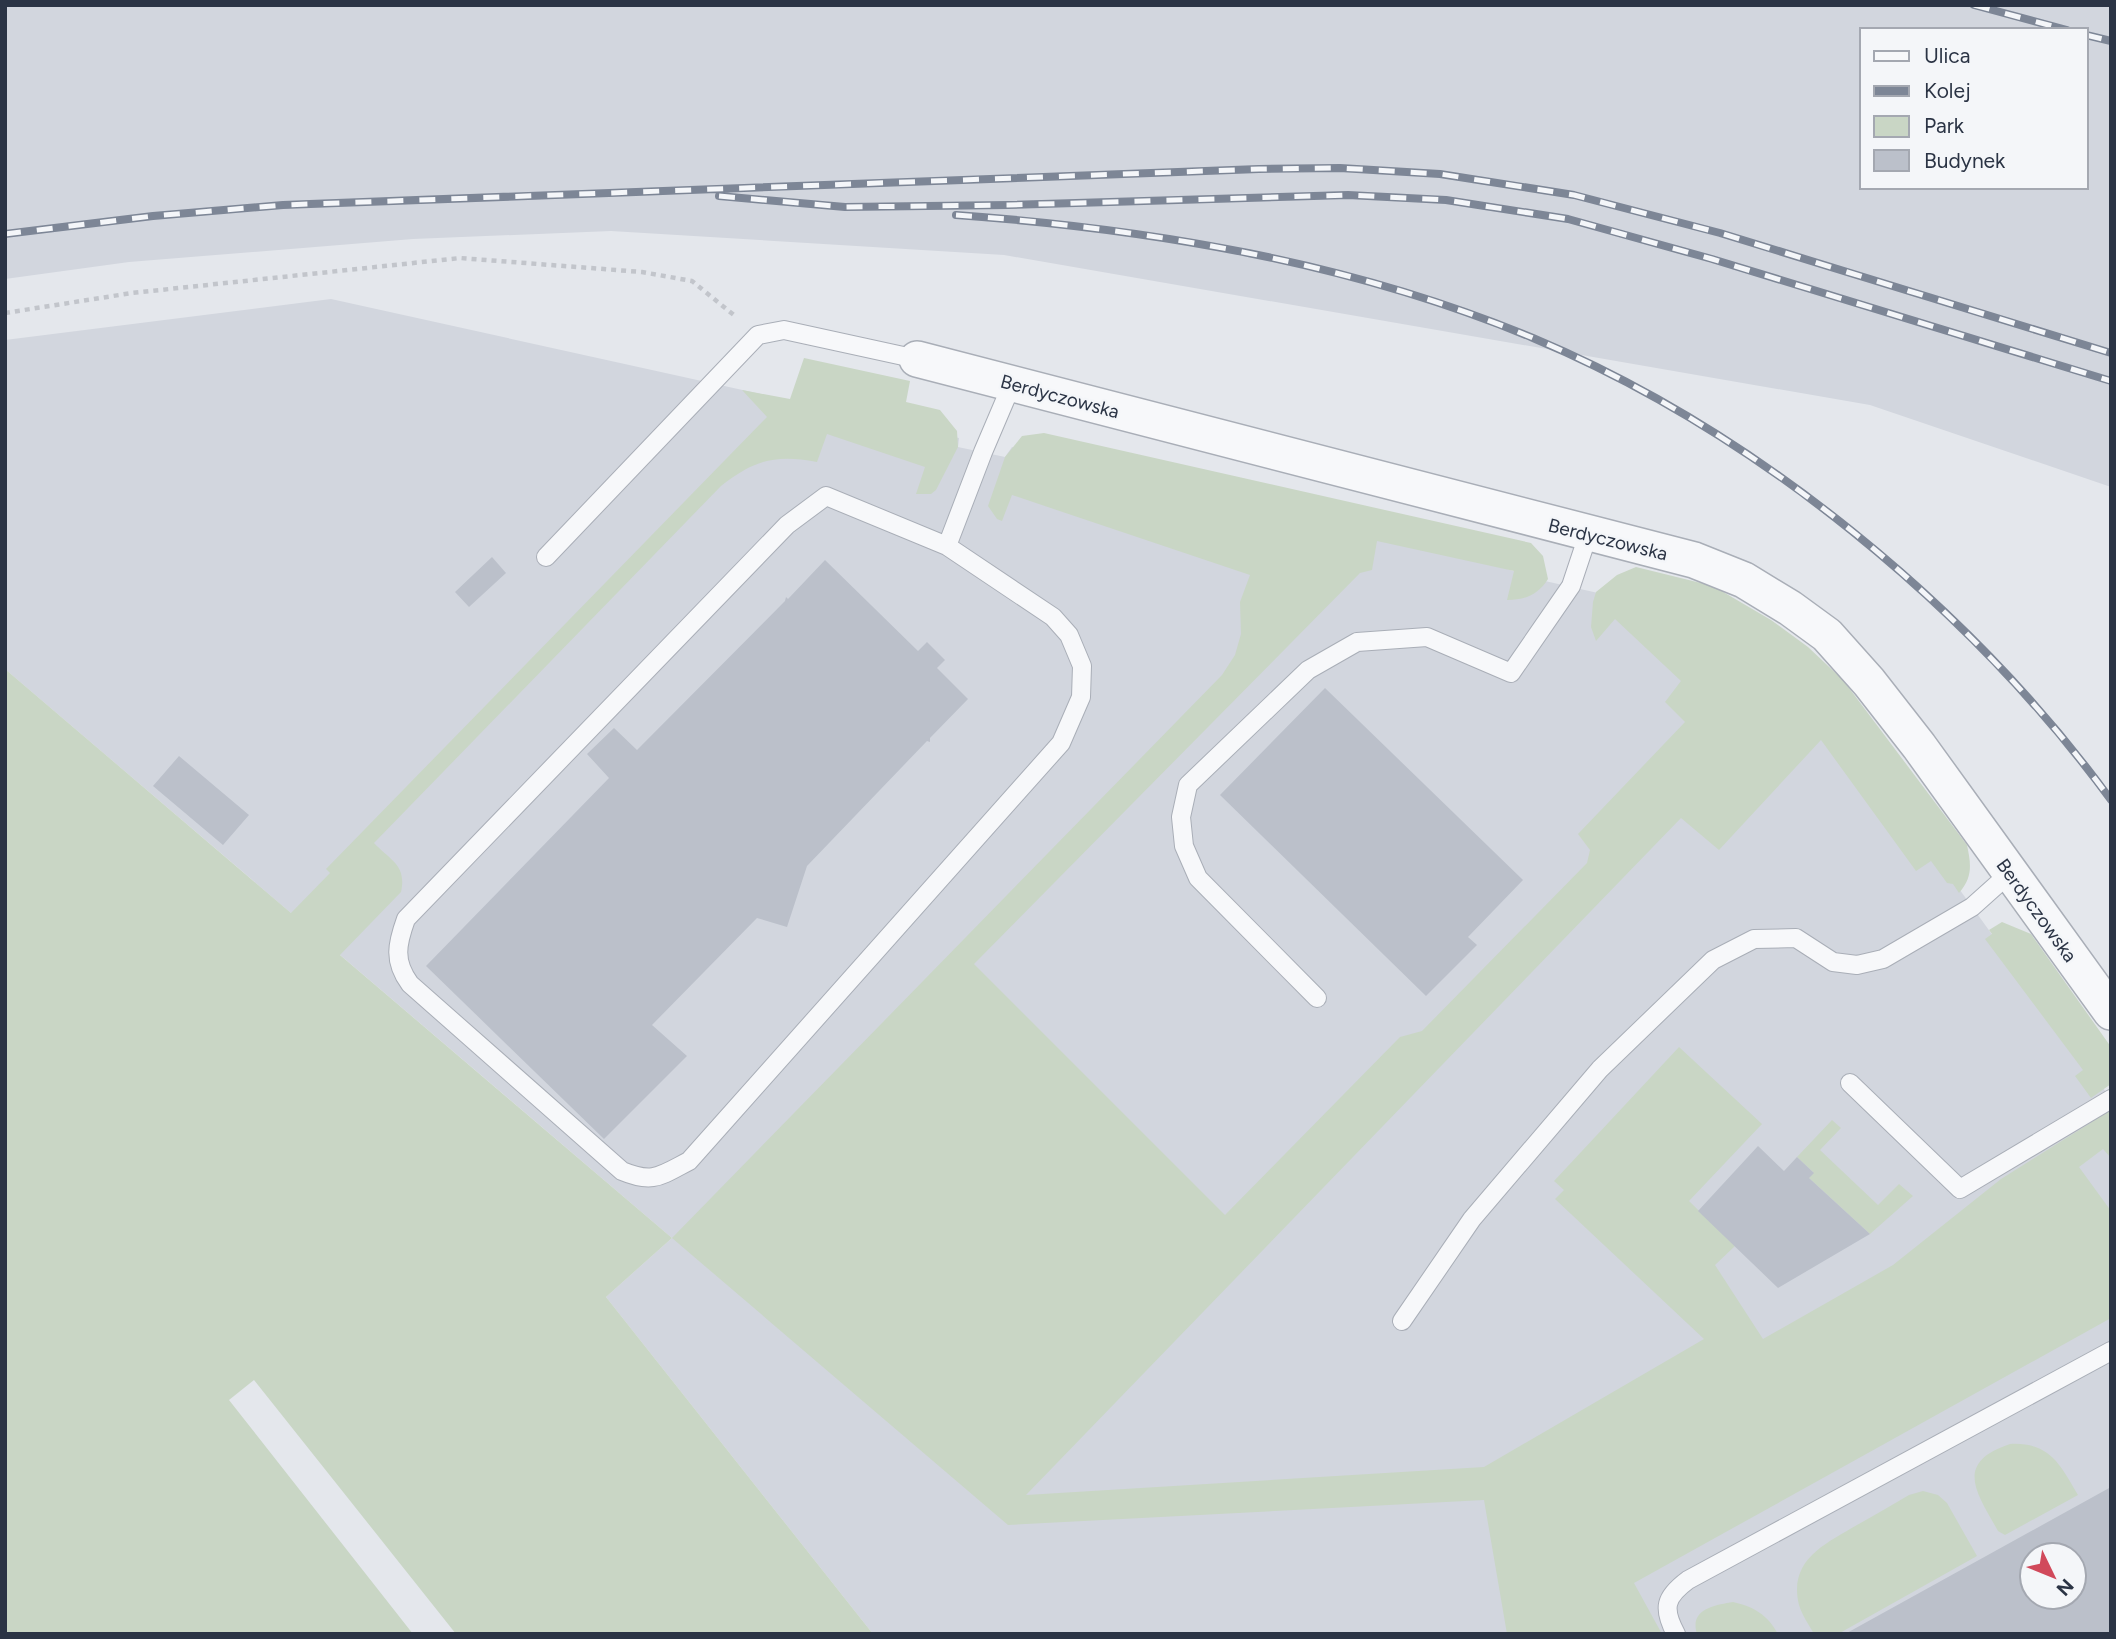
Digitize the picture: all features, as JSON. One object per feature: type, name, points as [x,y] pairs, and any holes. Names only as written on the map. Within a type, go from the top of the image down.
[{"type":"street","name":"Berdyczowska","points":[[918,359],[1588,535],[1693,560],[1744,580],[1828,635],[1870,682],[2111,1012]]},
{"type":"lane","points":[[546,557],[758,335],[784,330],[918,359]]},
{"type":"lane","points":[[947,546],[1012,384]]},
{"type":"lane","points":[[826,496],[947,546],[1053,617],[1069,635],[1082,666],[1081,697],[1061,743],[689,1161],[658,1177],[641,1179],[622,1171],[410,984],[401,971],[398,956],[399,937],[406,919],[787,525],[826,496]]},
{"type":"lane","points":[[1317,998],[1198,878],[1184,846],[1181,817],[1188,785],[1308,670],[1357,642],[1427,637],[1511,673],[1571,586],[1588,535]]},
{"type":"lane","points":[[1402,1321],[1472,1219],[1600,1069],[1713,960],[1754,939],[1796,938],[1833,962],[1857,965],[1883,959],[1972,907],[2010,873]]},
{"type":"lane","points":[[1850,1083],[1960,1189],[2111,1099]]},
{"type":"lane","points":[[1676,1634],[1669,1620],[1667,1605],[1674,1590],[1688,1580],[2111,1351]]},
{"type":"path","points":[[5,313],[132,293],[460,258],[642,272],[692,281],[758,335]]},
{"type":"shaded area","points":[[5,5],[2111,5],[2111,487],[1870,405],[1004,255],[611,231],[413,239],[129,262],[5,279]]},
{"type":"shaded area","points":[[331,299],[959,438],[958,447],[1005,457],[1012,447],[1377,528],[1545,581],[1598,593],[1795,662],[2111,1099],[2111,1634],[873,1634],[606,1297],[672,1238],[5,669],[5,340]]},
{"type":"green space","points":[[804,358],[910,381],[906,402],[940,410],[957,431],[958,447],[936,490],[931,494],[916,494],[925,467],[827,434],[817,462],[789,459],[766,461],[744,470],[721,486],[374,843],[399,869],[402,875],[401,892],[340,955],[672,1238],[606,1297],[873,1634],[456,1634],[254,1380],[229,1400],[413,1634],[5,1634],[5,669],[291,913],[330,873],[326,869],[767,417],[742,390],[790,399]]},
{"type":"green space","points":[[1044,433],[1531,543],[1543,556],[1548,579],[1540,589],[1530,596],[1507,600],[1514,571],[1377,541],[1372,570],[1360,573],[974,964],[1225,1215],[1400,1037],[1422,1031],[1587,863],[1590,850],[1578,834],[1685,722],[1665,702],[1681,681],[1615,619],[1596,641],[1591,627],[1596,592],[1617,575],[1636,567],[1713,586],[1771,620],[1808,647],[1843,680],[1967,845],[1970,864],[1969,876],[1959,893],[1953,884],[1947,883],[1931,861],[1916,871],[1821,740],[1719,850],[1681,818],[1026,1495],[1484,1467],[1704,1339],[1555,1199],[1564,1190],[1554,1181],[1679,1047],[1762,1124],[1689,1201],[1735,1246],[1715,1265],[1763,1339],[1893,1265],[2001,1179],[2111,1110],[2111,1158],[2103,1149],[2079,1167],[2111,1211],[2111,1318],[1634,1583],[1662,1634],[1507,1634],[1484,1500],[1008,1525],[672,1238],[1222,675],[1235,655],[1241,634],[1240,602],[1250,575],[1012,495],[1002,521],[997,519],[988,506],[1005,457],[1022,436]]},
{"type":"green space","points":[[2002,922],[2031,934],[2111,1047],[2111,1084],[2091,1098],[2075,1076],[2083,1070],[1985,939],[1992,934],[1989,930]]},
{"type":"green space","points":[[1832,1120],[1841,1128],[1820,1150],[1878,1205],[1899,1184],[1913,1196],[1870,1234],[1809,1178],[1813,1172],[1797,1157]]},
{"type":"green space","points":[[2010,1444],[2035,1447],[2052,1457],[2078,1495],[2005,1535],[1998,1531],[1990,1517],[1975,1480],[1981,1460]]},
{"type":"green space","points":[[1923,1491],[1938,1495],[1947,1503],[1977,1556],[1838,1634],[1814,1634],[1799,1605],[1797,1589],[1804,1565],[1812,1555],[1833,1539],[1909,1495]]},
{"type":"green space","points":[[1733,1602],[1759,1612],[1778,1634],[1697,1634],[1697,1619],[1700,1614],[1712,1607]]},
{"type":"building","points":[[492,557],[506,573],[469,607],[455,592]]},
{"type":"building","points":[[825,560],[918,651],[927,642],[945,660],[937,668],[968,699],[930,738],[930,742],[927,741],[807,866],[787,927],[757,918],[652,1025],[687,1056],[604,1139],[426,966],[609,778],[587,754],[614,728],[637,750]]},
{"type":"building","points":[[1325,688],[1523,880],[1468,937],[1477,945],[1426,996],[1220,795]]},
{"type":"building","points":[[179,756],[249,815],[223,845],[153,786]]},
{"type":"building","points":[[1758,1146],[1784,1171],[1797,1157],[1814,1173],[1809,1178],[1870,1234],[1778,1288],[1698,1211]]},
{"type":"building","points":[[2111,1487],[2111,1634],[1845,1634]]},
{"type":"railway","points":[[1974,5],[2060,28]]},
{"type":"railway","points":[[2088,35],[2111,41]]},
{"type":"railway","points":[[5,234],[153,216],[283,205],[1340,168],[1440,174],[1574,195],[1720,233],[2111,353]]},
{"type":"railway","points":[[719,196],[845,207],[1348,195],[1446,200],[1568,219],[1712,259],[2111,381]]},
{"type":"railway","points":[[956,215],[1103,229],[1249,253],[1322,269],[1464,311],[1533,338],[1616,377],[1697,422],[1776,474],[1852,531],[1924,593],[1992,659],[2054,728],[2111,800]]}]
